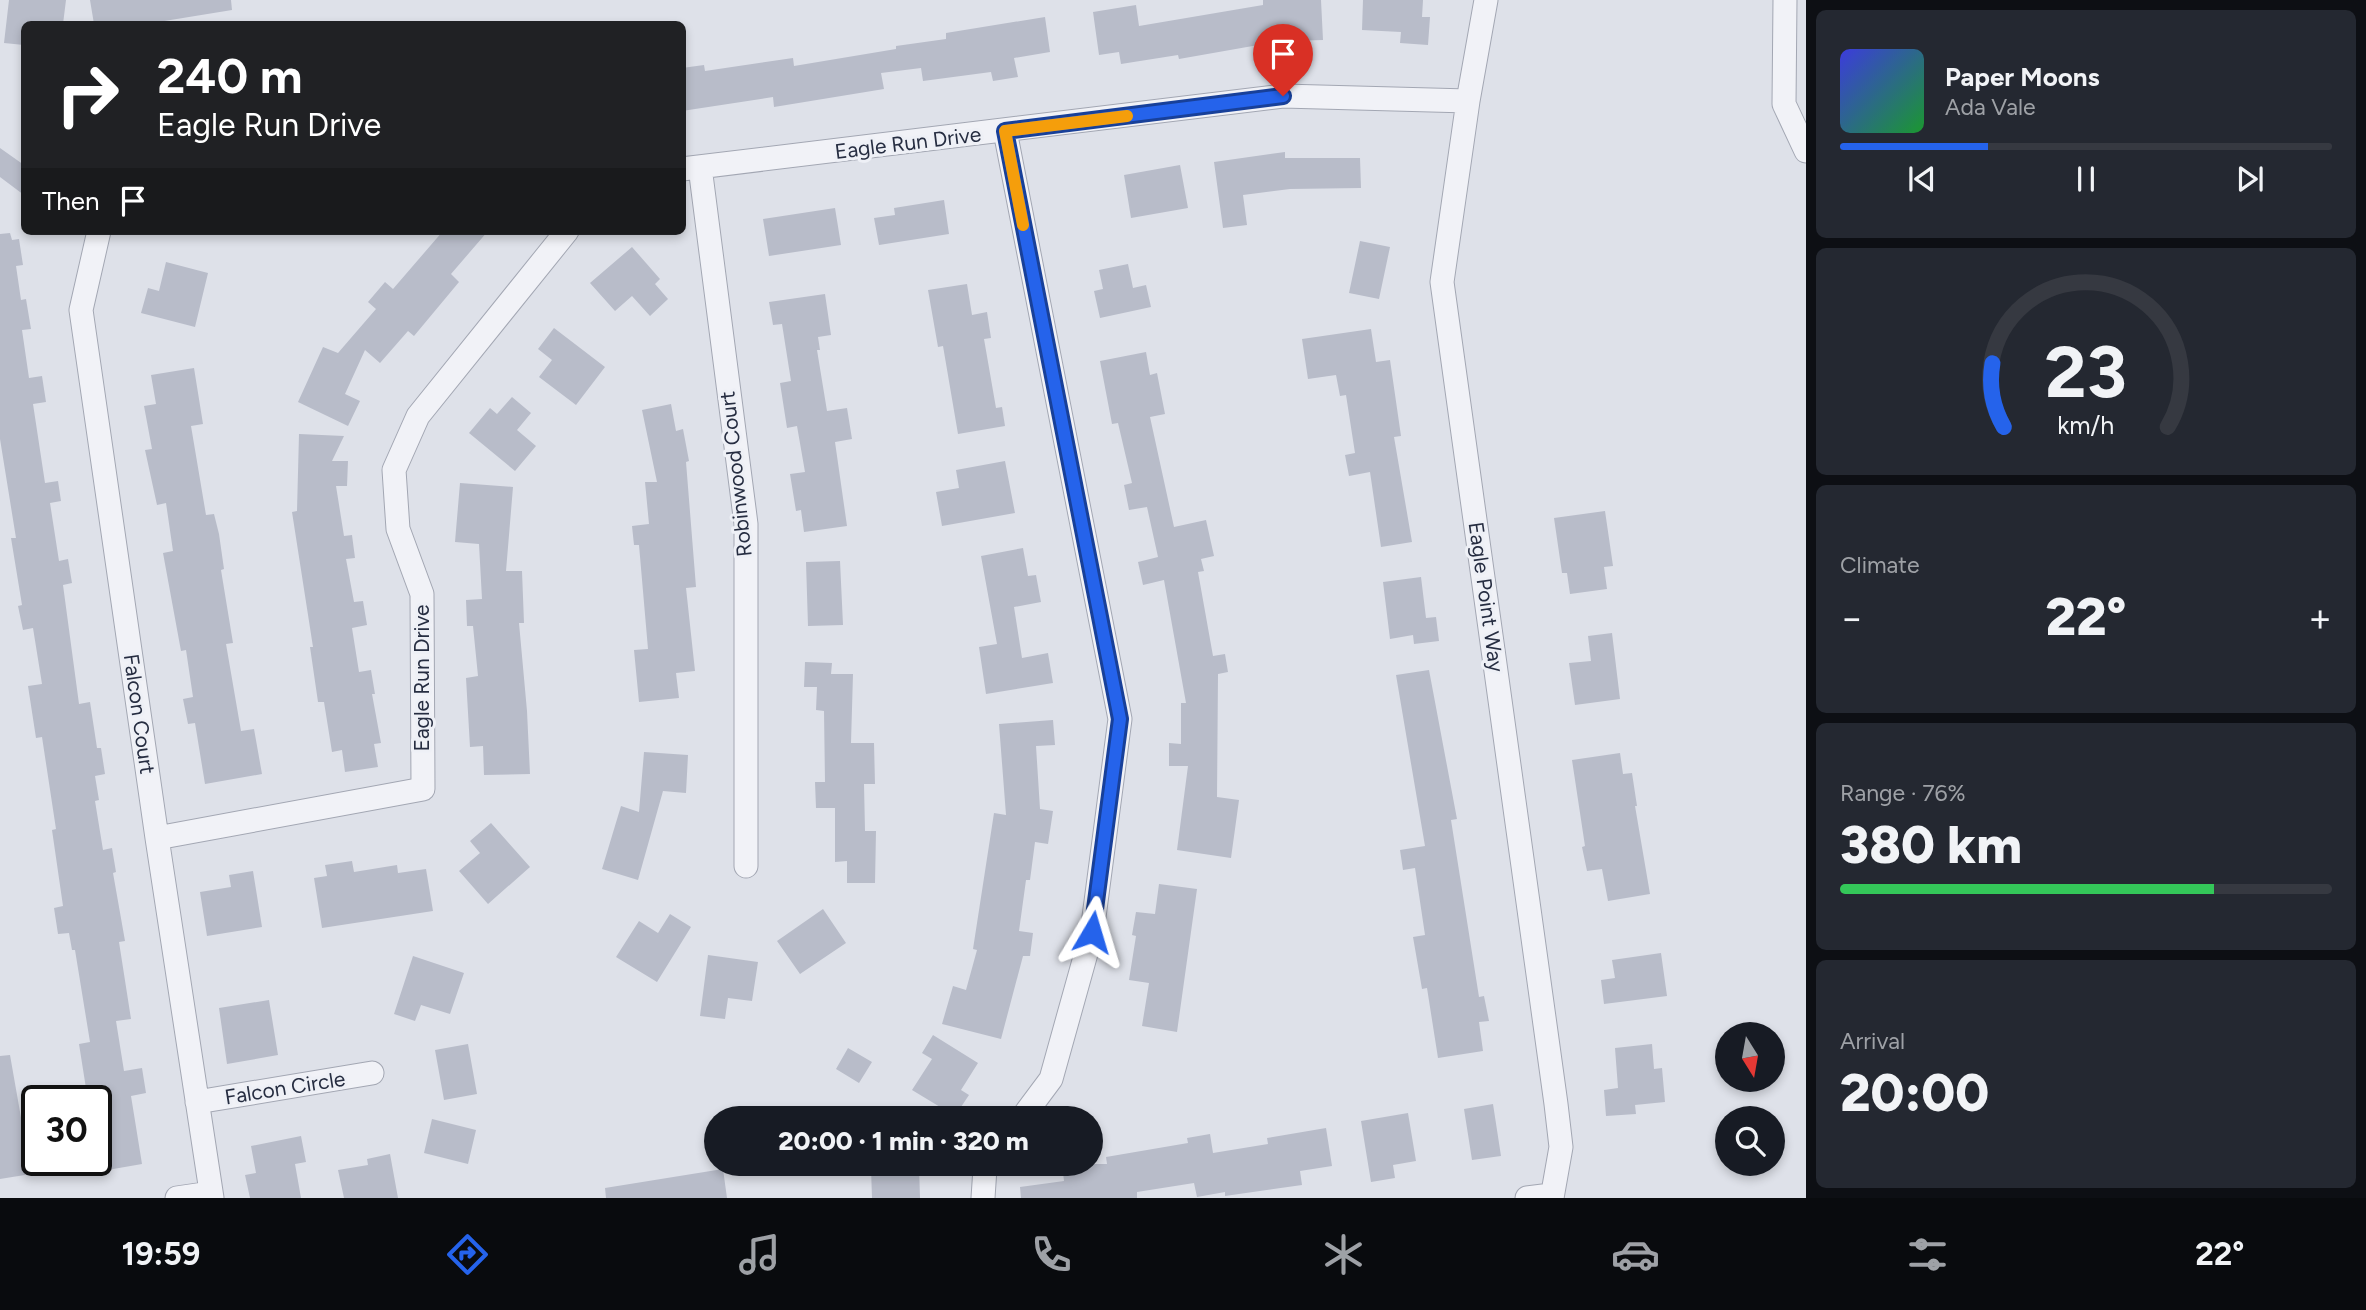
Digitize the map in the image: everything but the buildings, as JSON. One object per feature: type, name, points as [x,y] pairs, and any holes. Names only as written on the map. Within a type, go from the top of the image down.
[{"type":"street","name":"Eagle Point Way","points":[[1486,0],[1468,101],[1442,282],[1556,1104],[1561,1147],[1551,1196]]},
{"type":"street","points":[[1784,0],[1784,104],[1806,151]]},
{"type":"street","name":"Eagle Run Drive","points":[[691,168],[1283,96],[1468,101]]},
{"type":"street","points":[[1005,131],[1120,719],[1092,932],[1051,1079],[1031,1106]]},
{"type":"street","name":"Robinwood Court","points":[[691,168],[746,524],[746,866]]},
{"type":"street","name":"Falcon Court","points":[[98,235],[81,310],[157,838],[212,1195]]},
{"type":"street","name":"Eagle Run Drive","points":[[157,838],[423,789],[422,594],[398,529],[394,471],[418,416],[564,235]]},
{"type":"street","name":"Falcon Circle","points":[[197,1102],[372,1073]]},
{"type":"street","points":[[983,1198],[984,1176]]},
{"type":"street","points":[[177,1198],[212,1195]]},
{"type":"street","points":[[1527,1198],[1551,1196]]},
{"type":"slow traffic","points":[[1023,225],[1005,131],[1127,116]]},
{"type":"route","points":[[1092,932],[1120,719],[1005,131],[1283,96]]}]
